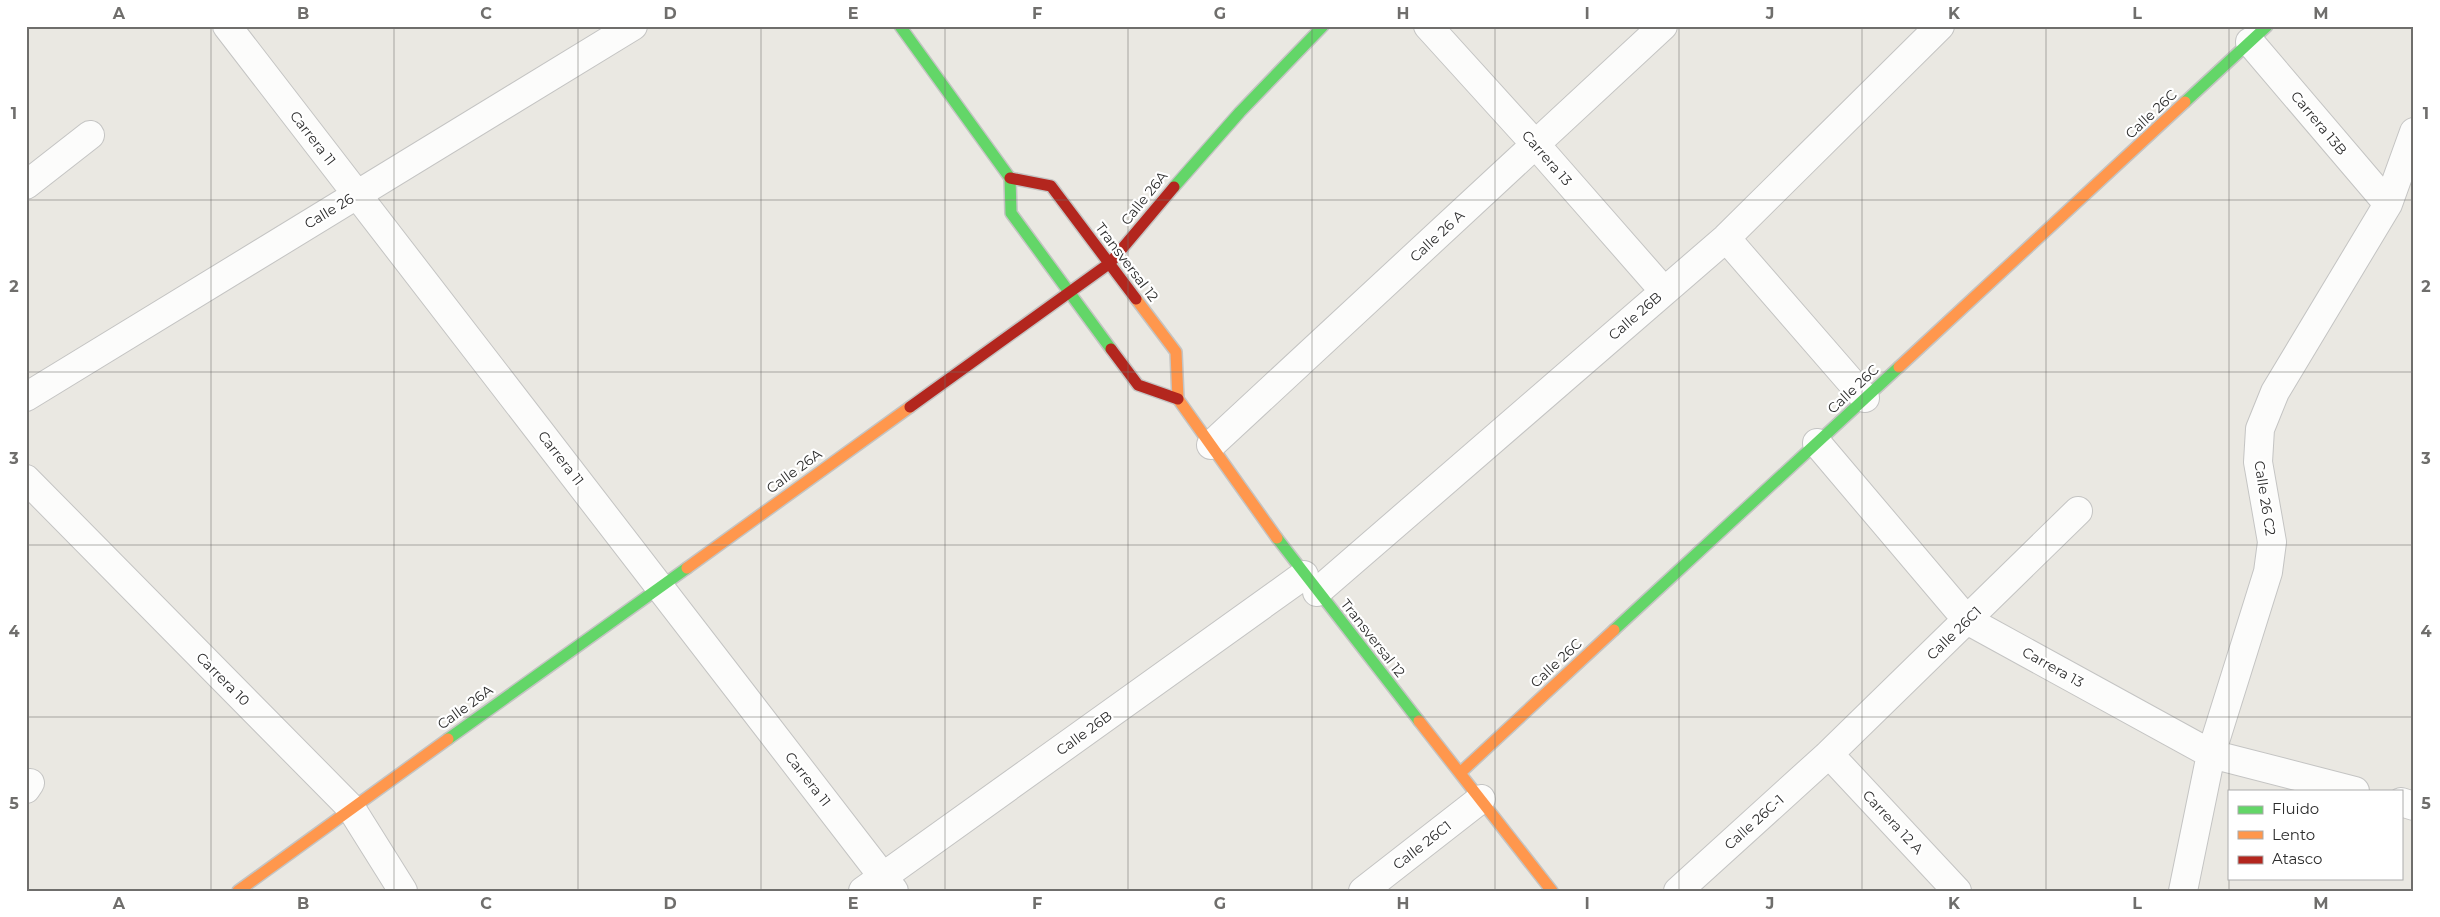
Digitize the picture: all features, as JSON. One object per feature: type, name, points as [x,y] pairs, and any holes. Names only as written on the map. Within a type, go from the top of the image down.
[{"type":"street","name":"Carrera 11","points":[[227,26],[660,586],[880,886]]},
{"type":"street","name":"Calle 26","points":[[26,397],[633,26]]},
{"type":"street","name":"Calle 26A","points":[[238,891],[1110,263],[1191,164],[1283,65],[1323,26]]},
{"type":"street","name":"Carrera 13","points":[[1428,26],[1536,144],[1664,291]]},
{"type":"street","name":"Calle 26 A","points":[[1211,445],[1663,26]]},
{"type":"street","name":"Calle 26B","points":[[880,886],[1311,584],[1726,238],[1940,26]]},
{"type":"street","points":[[909,30],[1010,178],[1011,213],[1069,293],[1138,385],[1178,399]]},
{"type":"street","name":"Carrera 13B","points":[[2259,34],[2388,204]]},
{"type":"street","name":"Calle 26C","points":[[1460,773],[2259,34]]},
{"type":"street","name":"Calle 26 C2","points":[[2183,891],[2211,754],[2268,572],[2272,542],[2258,462],[2260,429],[2275,392],[2388,204],[2414,132]]},
{"type":"street","points":[[26,185],[90,135]]},
{"type":"street","name":"Transversal 12","points":[[1010,178],[1051,186],[1110,263],[1176,352],[1178,399],[1311,584],[1552,891]]},
{"type":"street","points":[[1726,238],[1866,398]]},
{"type":"street","name":"Carrera 13","points":[[1817,443],[1967,620],[2211,754],[2351,790]]},
{"type":"street","name":"Carrera 10","points":[[26,479],[351,808],[403,891]]},
{"type":"street","name":"Calle 26C1","points":[[1829,754],[2078,511]]},
{"type":"street","name":"Calle 26C-1","points":[[1678,891],[1829,754]]},
{"type":"street","name":"Carrera 12 A","points":[[1829,754],[1956,891]]},
{"type":"street","name":"Calle 26C1","points":[[1363,891],[1480,800]]},
{"type":"street","points":[[2402,802],[2414,806]]},
{"type":"traffic: fast","points":[[900,26],[1010,178],[1011,213],[1111,349]]},
{"type":"traffic: fast","points":[[1174,187],[1240,112],[1323,26]]},
{"type":"traffic: fast","points":[[2185,102],[2267,26]]},
{"type":"traffic: fast","points":[[1614,630],[1899,367]]},
{"type":"traffic: fast","points":[[1277,538],[1419,721]]},
{"type":"traffic: fast","points":[[448,739],[687,568]]},
{"type":"traffic: slow","points":[[1899,367],[2185,102]]},
{"type":"traffic: slow","points":[[1136,299],[1176,352],[1178,399],[1277,538]]},
{"type":"traffic: slow","points":[[687,568],[910,407]]},
{"type":"traffic: slow","points":[[1460,773],[1614,630]]},
{"type":"traffic: slow","points":[[1419,721],[1552,891]]},
{"type":"traffic: slow","points":[[238,891],[448,739]]},
{"type":"traffic: jam","points":[[1010,178],[1051,186],[1136,299]]},
{"type":"traffic: jam","points":[[910,407],[1110,263],[1174,187]]},
{"type":"traffic: jam","points":[[1111,349],[1138,385],[1178,399]]}]
